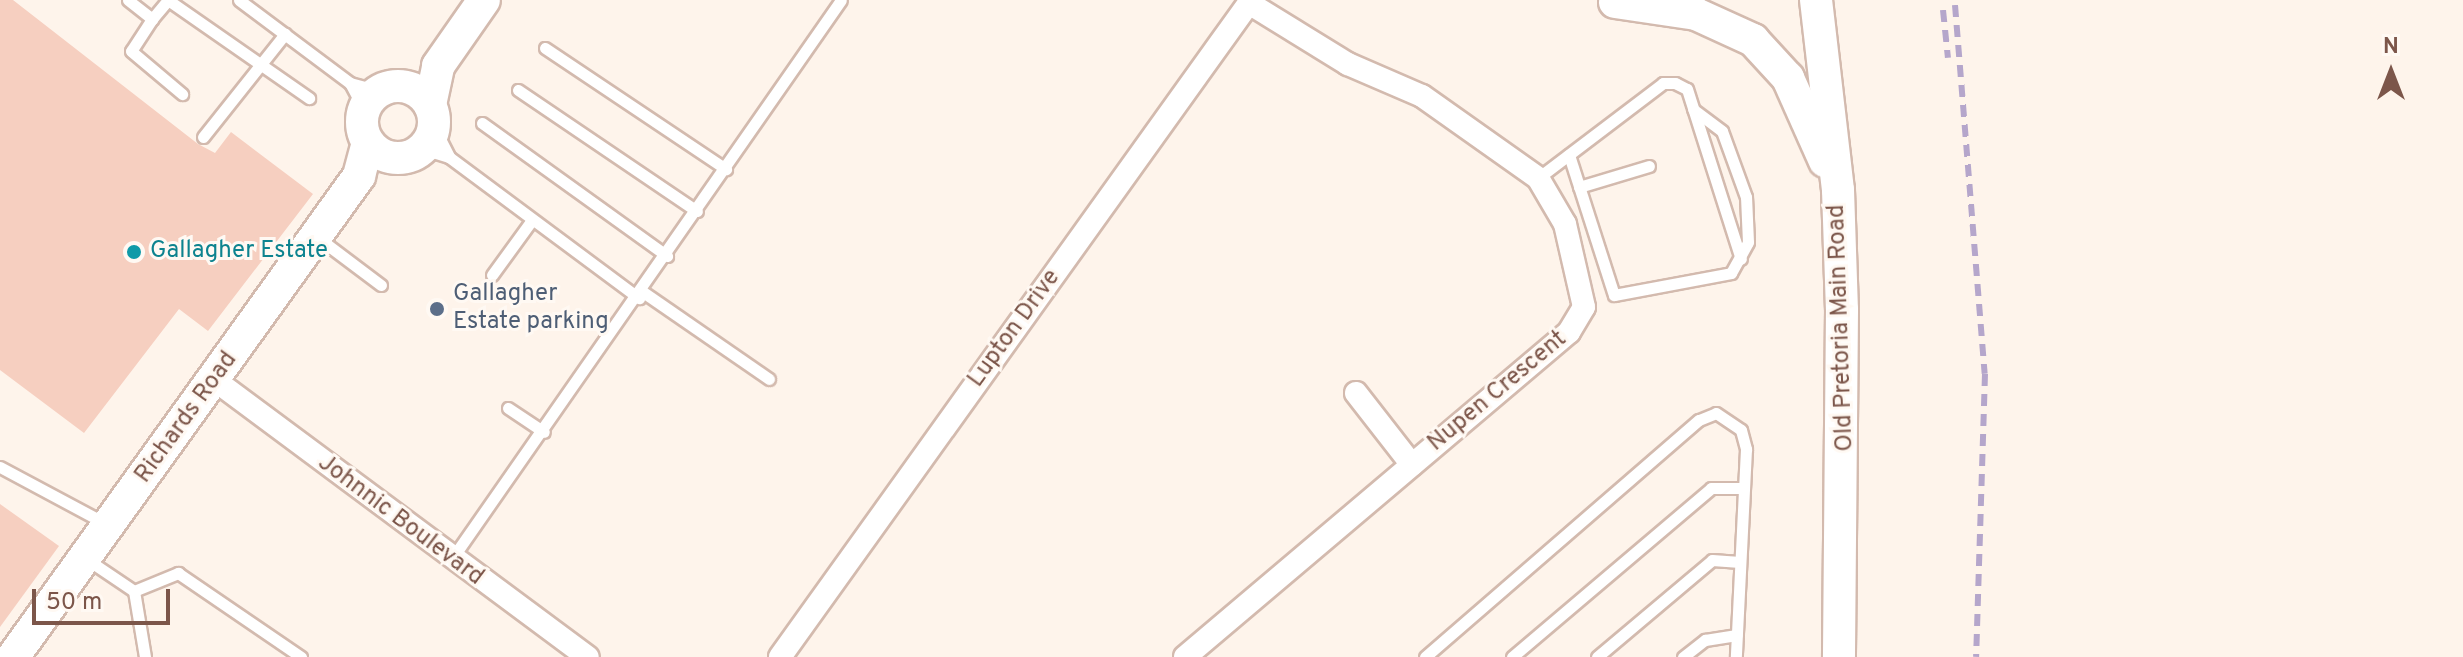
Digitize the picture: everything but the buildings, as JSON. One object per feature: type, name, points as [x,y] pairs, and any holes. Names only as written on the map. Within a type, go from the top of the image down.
[{"type":"main road","points":[[434,135],[438,66],[484,0]]},
{"type":"main road","name":"Old Pretoria Main Road","points":[[1816,0],[1837,181],[1845,471],[1839,657]]},
{"type":"main road","points":[[1837,181],[1840,0]]},
{"type":"main road","points":[[1610,1],[1696,14],[1762,47],[1788,78],[1837,181]]},
{"type":"main road","points":[[374,92],[438,66]]},
{"type":"main road","points":[[374,92],[434,135]]},
{"type":"main road","points":[[374,92],[378,150],[434,135]]},
{"type":"main road","name":"Richards Road","points":[[13,657],[216,381],[378,150]]},
{"type":"street","name":"Nupen Crescent","points":[[1185,657],[1412,465],[1581,316],[1584,293],[1570,240],[1538,178],[1433,102],[1348,64],[1250,1]]},
{"type":"street","name":"Lupton Drive","points":[[780,657],[1250,1]]},
{"type":"street","name":"Johnnic Boulevard","points":[[216,381],[451,561],[588,657]]},
{"type":"street","points":[[1356,393],[1412,465]]},
{"type":"lane","points":[[128,0],[152,19]]},
{"type":"lane","points":[[182,94],[131,51],[168,0],[309,98]]},
{"type":"lane","points":[[239,0],[374,92]]},
{"type":"lane","points":[[451,561],[641,295],[841,0]]},
{"type":"lane","points":[[203,137],[285,34]]},
{"type":"lane","points":[[545,48],[726,169]]},
{"type":"lane","points":[[1538,178],[1663,83],[1687,89],[1741,260]]},
{"type":"lane","points":[[518,90],[697,211]]},
{"type":"lane","points":[[1569,155],[1619,298],[1731,273],[1741,260],[1749,220],[1731,148],[1693,109]]},
{"type":"lane","points":[[482,123],[667,256]]},
{"type":"lane","points":[[434,135],[532,220],[769,379]]},
{"type":"lane","points":[[1579,187],[1649,166]]},
{"type":"lane","points":[[492,275],[532,220]]},
{"type":"lane","points":[[316,236],[381,285]]},
{"type":"lane","points":[[508,408],[544,432]]},
{"type":"lane","points":[[1425,657],[1699,420],[1716,413],[1741,430],[1744,488],[1736,657]]},
{"type":"lane","points":[[0,467],[108,524]]},
{"type":"lane","points":[[1512,657],[1711,488],[1744,488]]},
{"type":"lane","points":[[84,558],[134,591],[145,657]]},
{"type":"lane","points":[[1597,657],[1712,560],[1740,562]]},
{"type":"lane","points":[[134,591],[178,573],[284,652],[301,657]]},
{"type":"lane","points":[[1683,657],[1705,640],[1737,635]]},
{"type":"railway","points":[[1955,5],[1985,374],[1976,657]]},
{"type":"railway","points":[[1943,10],[1948,58]]},
{"type":"place","name":"Gallagher Estate","points":[[134,252]]},
{"type":"place","name":"Gallagher Estate parking","points":[[437,309]]}]
